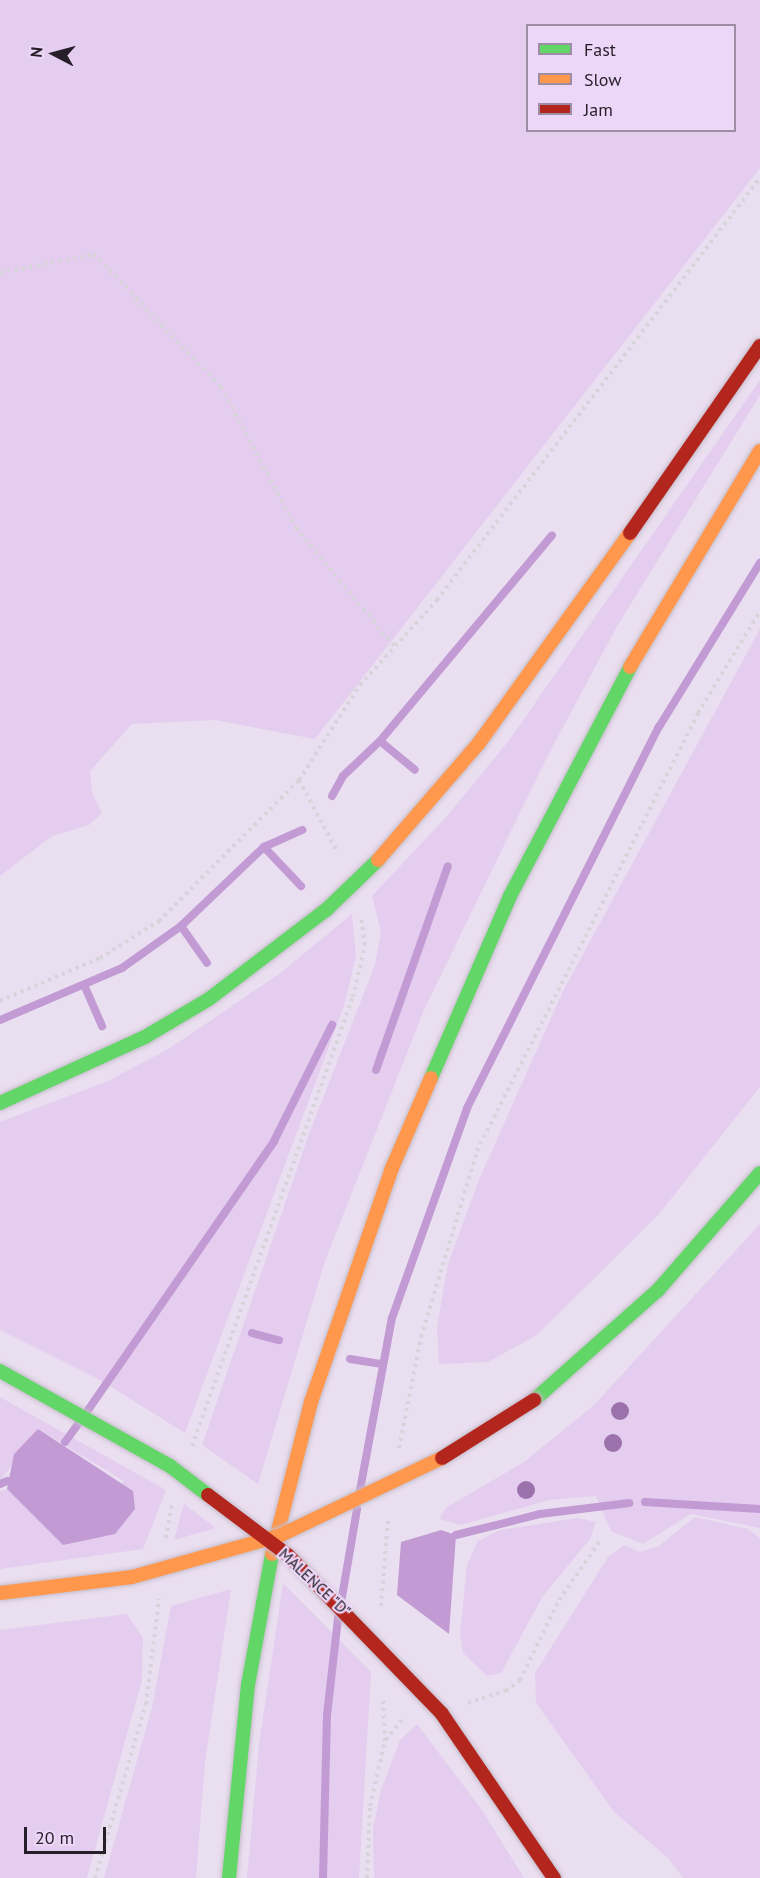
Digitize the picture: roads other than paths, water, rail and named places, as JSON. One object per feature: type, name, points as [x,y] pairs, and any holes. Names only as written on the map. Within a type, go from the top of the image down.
[{"type":"highway","points":[[0,1103],[136,1042],[209,999],[310,923],[381,857],[479,743],[760,346]]},
{"type":"highway","points":[[229,1878],[248,1685],[274,1542],[311,1402],[388,1178],[448,1031],[572,775],[648,635],[760,451]]},
{"type":"highway","points":[[0,1593],[132,1577],[279,1536],[413,1476],[534,1400],[658,1290],[760,1173]]},
{"type":"highway","name":"MALENCE \"D\"","points":[[0,1371],[140,1447],[289,1556],[442,1714],[554,1878]]},
{"type":"waterway","points":[[332,796],[343,776],[380,741],[552,535]]},
{"type":"waterway","points":[[360,1490],[392,1318],[467,1108],[659,727],[760,563]]},
{"type":"waterway","points":[[380,741],[415,770]]},
{"type":"waterway","points":[[0,1020],[122,968],[181,926],[264,847],[302,830]]},
{"type":"waterway","points":[[264,847],[301,886]]},
{"type":"waterway","points":[[376,1070],[448,866]]},
{"type":"waterway","points":[[181,926],[207,963]]},
{"type":"waterway","points":[[85,987],[102,1026]]},
{"type":"waterway","points":[[86,1413],[274,1141],[332,1025]]},
{"type":"waterway","points":[[252,1333],[279,1340]]},
{"type":"waterway","points":[[350,1359],[381,1364]]},
{"type":"waterway","points":[[65,1442],[79,1423]]},
{"type":"waterway","points":[[0,1484],[7,1481]]},
{"type":"waterway","points":[[645,1502],[760,1509]]},
{"type":"waterway","points":[[456,1535],[540,1514],[629,1503]]},
{"type":"waterway","points":[[342,1597],[357,1509]]},
{"type":"waterway","points":[[323,1878],[327,1715],[338,1618]]}]
